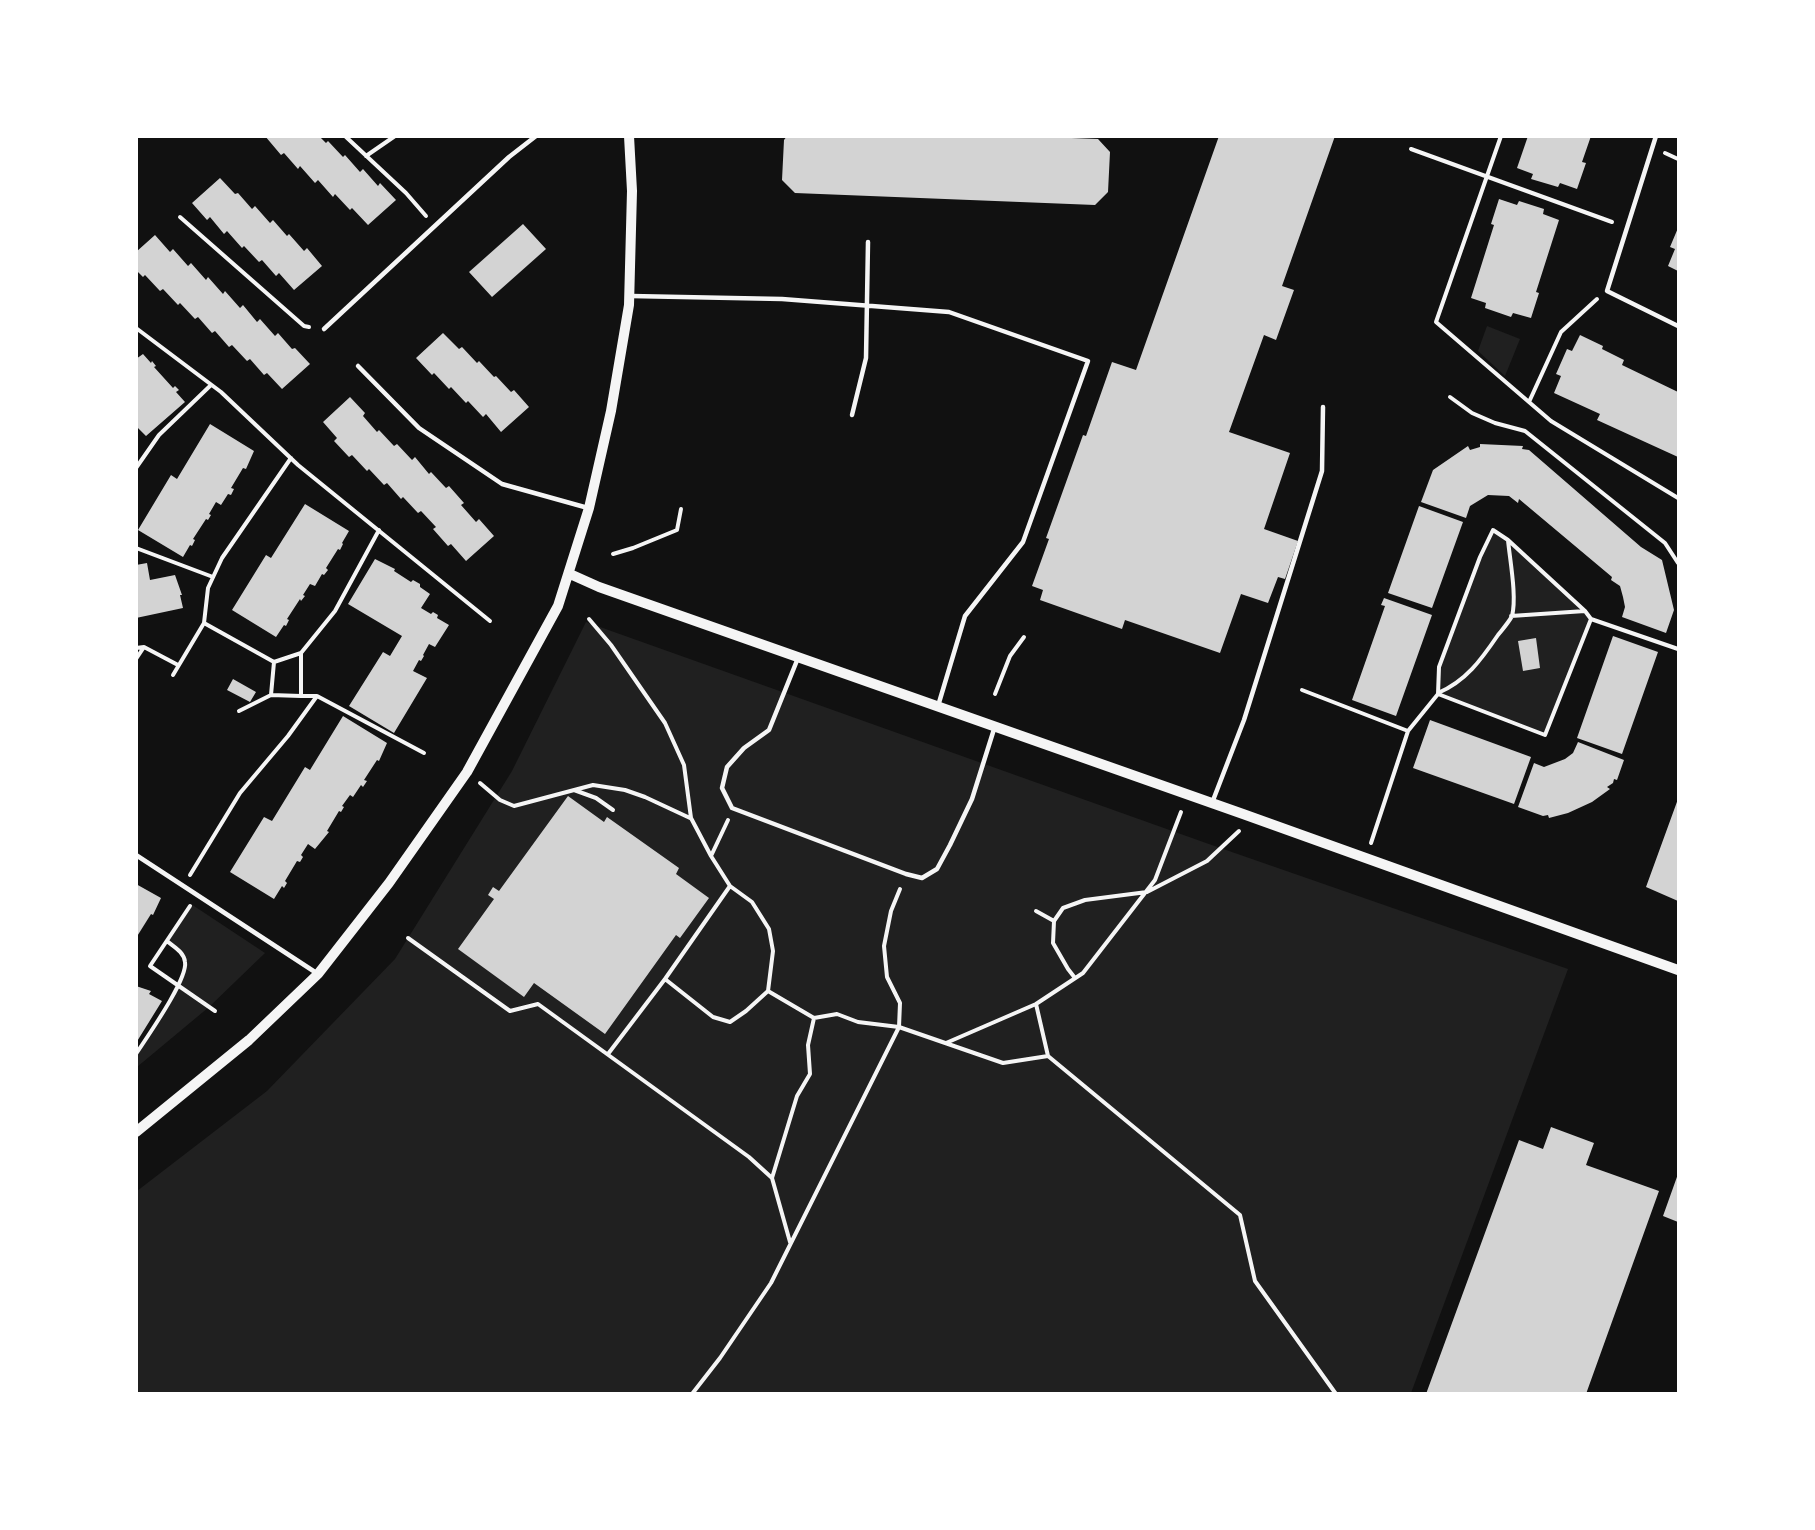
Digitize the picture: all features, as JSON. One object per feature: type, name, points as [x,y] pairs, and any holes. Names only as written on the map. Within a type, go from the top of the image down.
[{"type":"street","points":[[136,1132],[249,1040],[318,974],[389,883],[467,772],[558,606],[589,508],[611,411],[630,296],[632,191],[629,136]]},
{"type":"street","points":[[570,574],[1678,970]]},
{"type":"lane","points":[[324,329],[509,157],[536,136]]},
{"type":"lane","points":[[1656,136],[1607,291],[1678,326]]},
{"type":"lane","points":[[852,415],[866,358],[868,242]]},
{"type":"lane","points":[[630,296],[782,299],[949,312],[1088,361],[1023,542],[965,616],[938,706]]},
{"type":"lane","points":[[358,366],[419,428],[502,484],[589,508]]},
{"type":"lane","points":[[1212,803],[1244,720],[1322,471],[1323,407]]},
{"type":"lane","points":[[798,657],[769,730],[744,748],[727,767],[722,788],[732,808],[906,874],[922,878],[937,869],[972,799],[995,726]]},
{"type":"lane","points":[[136,855],[318,974]]},
{"type":"path","points":[[345,136],[406,193],[435,226]]},
{"type":"path","points":[[366,156],[395,136]]},
{"type":"path","points":[[1501,136],[1436,322],[1551,421],[1678,498]]},
{"type":"path","points":[[1411,149],[1627,227]]},
{"type":"path","points":[[180,217],[304,326],[324,329]]},
{"type":"path","points":[[1529,402],[1561,332],[1607,291]]},
{"type":"path","points":[[136,328],[211,385],[291,458],[490,621]]},
{"type":"path","points":[[136,468],[159,435],[211,385]]},
{"type":"path","points":[[1450,398],[1472,413],[1495,423],[1525,431],[1665,543],[1678,563]]},
{"type":"path","points":[[173,675],[204,623],[208,588],[222,558],[291,458]]},
{"type":"path","points":[[613,554],[677,530],[681,509]]},
{"type":"path","points":[[204,623],[274,662],[301,653],[335,610],[379,530]]},
{"type":"path","points":[[1438,694],[1439,667],[1480,557],[1493,530],[1508,540],[1591,619],[1678,649]]},
{"type":"path","points":[[1366,858],[1408,731],[1438,694],[1468,675],[1479,663],[1512,616],[1513,585],[1508,540]]},
{"type":"path","points":[[136,548],[213,577]]},
{"type":"path","points":[[1512,616],[1585,611]]},
{"type":"path","points":[[589,619],[611,645],[665,723],[684,765],[691,818],[730,886],[753,902],[769,929],[773,951],[768,990],[746,1011],[730,1022],[713,1017],[665,979]]},
{"type":"path","points":[[1438,694],[1545,735],[1591,619]]},
{"type":"path","points":[[995,694],[1010,656],[1024,637]]},
{"type":"path","points":[[136,648],[144,647],[178,665]]},
{"type":"path","points":[[136,659],[144,647]]},
{"type":"path","points":[[301,653],[301,696]]},
{"type":"path","points":[[271,696],[274,662]]},
{"type":"path","points":[[1302,690],[1408,731]]},
{"type":"path","points":[[239,711],[271,696],[317,696],[424,753]]},
{"type":"path","points":[[196,866],[240,793],[288,736],[317,696]]},
{"type":"path","points":[[467,772],[500,800],[514,806],[592,784],[625,790],[691,818]]},
{"type":"path","points":[[572,789],[596,798],[613,810]]},
{"type":"path","points":[[946,1043],[1036,1004],[1083,973],[1155,880],[1188,794]]},
{"type":"path","points":[[711,856],[732,808]]},
{"type":"path","points":[[1075,978],[1053,944],[1054,921],[1063,908],[1085,900],[1147,892],[1207,861],[1253,819]]},
{"type":"path","points":[[692,1394],[720,1358],[771,1283],[899,1027],[900,1003],[887,977],[884,946],[891,912],[906,874]]},
{"type":"path","points":[[608,1054],[665,979],[730,886]]},
{"type":"path","points":[[196,895],[150,966],[215,1011]]},
{"type":"path","points":[[1036,911],[1054,921]]},
{"type":"path","points":[[408,938],[510,1011],[538,1004],[749,1157],[772,1178],[790,1243]]},
{"type":"path","points":[[136,1054],[179,985],[186,964],[182,953],[167,941]]},
{"type":"path","points":[[768,990],[814,1018],[837,1014],[858,1022],[899,1027],[1003,1063],[1048,1056]]},
{"type":"path","points":[[1036,1004],[1048,1056],[1240,1215],[1256,1281],[1336,1394]]},
{"type":"path","points":[[772,1178],[797,1096],[810,1074],[808,1045],[814,1018]]},
{"type":"shaded area","points":[[1487,326],[1520,339],[1505,376],[1478,351]]},
{"type":"shaded area","points":[[1493,530],[1508,540],[1591,619],[1545,735],[1438,694],[1439,667],[1480,557]]},
{"type":"shaded area","points":[[586,622],[1206,843],[1568,969],[1411,1393],[137,1393],[137,1191],[267,1091],[395,959],[512,771]]},
{"type":"shaded area","points":[[191,904],[265,953],[209,1007],[137,1067],[136,1054],[166,1008],[184,970],[183,955],[167,941]]},
{"type":"building","points":[[265,136],[319,136],[326,143],[328,141],[343,157],[345,155],[360,172],[363,169],[378,186],[380,183],[396,200],[368,225],[335,194],[333,197],[318,180],[315,183],[300,166],[298,169],[284,153],[281,155]]},
{"type":"building","points":[[787,136],[1019,136],[1098,139],[1110,152],[1108,192],[1095,205],[795,193],[782,180],[784,140]]},
{"type":"building","points":[[1219,136],[1335,136],[1282,286],[1294,290],[1276,340],[1264,335],[1229,432],[1290,453],[1264,529],[1298,541],[1285,579],[1278,577],[1268,603],[1241,594],[1220,653],[1125,620],[1122,629],[1040,600],[1043,590],[1032,586],[1049,539],[1046,538],[1112,362],[1136,370]]},
{"type":"building","points":[[1528,136],[1591,136],[1582,162],[1586,163],[1577,189],[1560,183],[1558,187],[1531,179],[1533,174],[1517,168]]},
{"type":"building","points":[[220,178],[252,209],[255,206],[270,223],[273,220],[304,251],[307,248],[322,266],[294,290],[279,273],[276,276],[262,260],[259,262],[244,246],[242,248],[227,231],[224,234],[210,217],[207,220],[192,203]]},
{"type":"building","points":[[1499,199],[1517,205],[1519,201],[1544,209],[1543,214],[1559,220],[1536,292],[1539,293],[1531,318],[1513,313],[1511,317],[1485,308],[1486,303],[1471,298],[1494,225],[1491,224]]},
{"type":"building","points":[[523,224],[546,249],[492,297],[469,272]]},
{"type":"building","points":[[1678,228],[1678,271],[1668,266],[1675,249],[1670,247]]},
{"type":"building","points":[[155,235],[170,252],[173,249],[188,266],[191,263],[206,280],[208,277],[240,308],[243,305],[257,322],[260,319],[275,336],[278,333],[310,364],[282,389],[267,373],[264,375],[250,359],[247,361],[232,345],[229,347],[215,331],[212,333],[198,317],[195,319],[163,289],[160,291],[145,275],[143,277],[136,270],[136,252]]},
{"type":"building","points":[[443,333],[459,349],[462,347],[477,363],[479,361],[511,392],[514,390],[529,407],[501,432],[486,414],[483,417],[451,387],[449,389],[434,373],[432,375],[416,358]]},
{"type":"building","points":[[1580,335],[1624,360],[1622,365],[1678,392],[1678,457],[1597,420],[1600,414],[1554,393],[1561,376],[1556,374],[1567,349],[1572,351]]},
{"type":"building","points":[[143,354],[151,363],[152,361],[156,366],[154,367],[173,388],[175,386],[179,390],[176,392],[185,402],[146,436],[136,426],[136,359]]},
{"type":"building","points":[[350,397],[365,413],[363,416],[377,432],[379,430],[394,446],[397,444],[412,460],[415,457],[429,474],[431,472],[446,488],[449,486],[464,503],[461,505],[476,522],[479,519],[494,536],[466,561],[451,544],[448,546],[433,529],[436,527],[421,511],[418,513],[387,483],[384,485],[352,455],[349,457],[334,441],[337,438],[323,422]]},
{"type":"building","points":[[210,424],[254,451],[246,469],[243,468],[231,488],[234,489],[231,495],[228,494],[221,505],[216,502],[208,520],[206,519],[193,539],[195,540],[192,546],[190,545],[183,557],[138,530],[171,475],[177,479]]},
{"type":"building","points":[[1480,444],[1523,446],[1522,449],[1529,450],[1641,547],[1662,560],[1674,610],[1666,633],[1622,617],[1625,607],[1620,586],[1519,499],[1518,503],[1509,496],[1488,495],[1470,506],[1466,518],[1421,502],[1433,470],[1468,446],[1470,450],[1480,447]]},
{"type":"building","points":[[305,504],[349,531],[340,550],[338,549],[326,568],[328,570],[324,575],[322,574],[315,586],[310,584],[303,595],[305,596],[301,601],[300,599],[287,619],[289,620],[286,626],[284,625],[276,637],[232,610],[266,555],[271,558]]},
{"type":"building","points":[[1419,506],[1463,522],[1432,608],[1388,593]]},
{"type":"building","points":[[375,559],[395,569],[394,571],[411,582],[413,580],[420,584],[420,587],[430,594],[421,608],[438,615],[437,618],[449,625],[435,647],[429,644],[424,656],[413,671],[427,678],[394,733],[349,706],[383,652],[390,656],[402,636],[348,604]]},
{"type":"building","points":[[147,563],[150,580],[175,575],[182,595],[180,595],[183,608],[136,618],[136,565]]},
{"type":"building","points":[[1384,598],[1432,615],[1396,716],[1352,700],[1385,606],[1381,605]]},
{"type":"building","points":[[1613,636],[1658,652],[1622,754],[1577,738]]},
{"type":"building","points":[[1536,638],[1540,668],[1523,671],[1518,641]]},
{"type":"building","points":[[233,679],[256,692],[250,702],[227,690]]},
{"type":"building","points":[[343,716],[387,743],[379,761],[377,760],[364,780],[367,781],[363,787],[361,785],[353,797],[350,795],[327,831],[329,832],[315,849],[308,844],[301,855],[303,857],[300,862],[297,861],[285,881],[287,883],[284,888],[282,886],[274,899],[230,872],[264,817],[272,821],[305,767],[310,770]]},
{"type":"building","points":[[1430,720],[1531,757],[1514,804],[1413,768]]},
{"type":"building","points":[[1578,742],[1624,760],[1617,780],[1614,779],[1613,783],[1607,787],[1610,789],[1592,802],[1568,813],[1549,818],[1548,815],[1543,816],[1518,807],[1534,763],[1544,767],[1565,759],[1573,753]]},
{"type":"building","points":[[568,796],[604,822],[607,817],[679,868],[676,874],[709,898],[680,938],[676,935],[605,1034],[534,983],[524,997],[458,949],[494,899],[488,895],[493,887],[499,891]]},
{"type":"building","points":[[1678,799],[1678,901],[1646,887]]},
{"type":"building","points":[[136,884],[161,898],[153,915],[151,914],[136,938]]},
{"type":"building","points":[[136,986],[151,991],[149,994],[162,1001],[136,1043]]},
{"type":"building","points":[[1551,1127],[1594,1143],[1586,1165],[1659,1191],[1586,1394],[1426,1394],[1519,1140],[1543,1149]]},
{"type":"building","points":[[1678,1174],[1678,1222],[1663,1216]]}]
